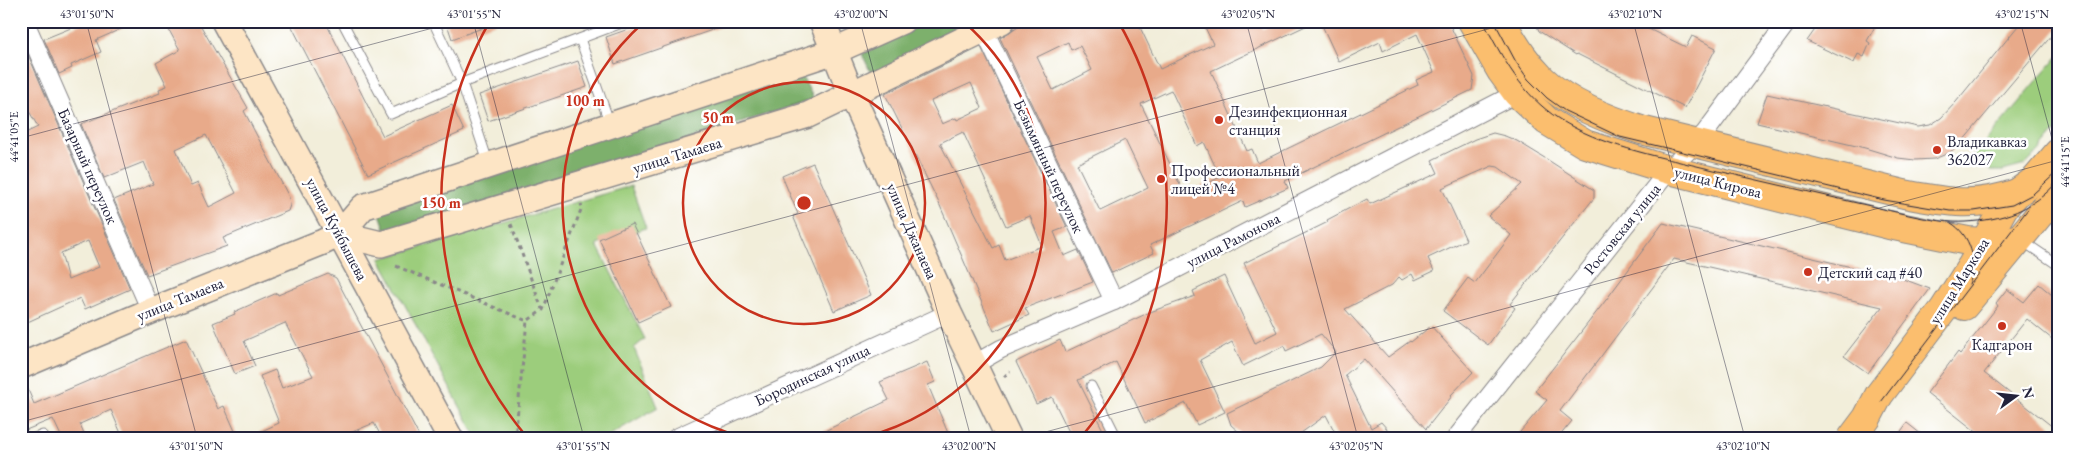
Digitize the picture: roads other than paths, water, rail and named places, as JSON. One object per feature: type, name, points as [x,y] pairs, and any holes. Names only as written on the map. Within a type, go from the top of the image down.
[{"type":"main road","name":"улица Куйбышева","points":[[224,21],[450,438]]},
{"type":"main road","name":"улица Джанаева","points":[[822,21],[852,95],[949,313],[1009,438]]},
{"type":"main road","name":"улица Тамаева","points":[[21,366],[340,234],[363,207],[835,51],[902,21]]},
{"type":"main road","name":"улица Кирова","points":[[1472,21],[1501,71],[1518,93],[1547,121],[1585,144],[1669,170],[1932,234],[2002,243],[2019,238]]},
{"type":"main road","name":"улица Кирова","points":[[1502,21],[1520,53],[1542,79],[1567,97],[1605,118],[1641,130],[1932,199],[1959,203],[1983,202],[1996,201],[2017,193]]},
{"type":"main road","name":"улица Тамаева","points":[[340,234],[381,244],[808,115],[993,26]]},
{"type":"main road","name":"улица Маркова","points":[[1859,428],[1878,395],[1954,294],[2004,207],[2017,193],[2035,180],[2058,153]]},
{"type":"main road","name":"улица Маркова","points":[[1859,428],[1887,405],[2019,238],[2058,192]]},
{"type":"main road","points":[[1932,234],[1955,255],[1960,268],[1954,294]]},
{"type":"street","points":[[21,23],[26,21]]},
{"type":"street","name":"Базарный переулок","points":[[26,21],[151,311]]},
{"type":"street","name":"Ростовская улица","points":[[1456,438],[1669,170],[1705,133],[1788,21]]},
{"type":"street","name":"Безымянный переулок","points":[[993,26],[1114,301]]},
{"type":"street","name":"улица Рамонова","points":[[973,365],[1001,349],[1114,301],[1518,93]]},
{"type":"street","name":"Бородинская улица","points":[[676,438],[949,313]]},
{"type":"lane","points":[[342,21],[391,114],[462,83],[580,39],[604,25],[627,21]]},
{"type":"lane","points":[[433,21],[462,83],[489,165]]},
{"type":"lane","points":[[580,39],[610,124]]},
{"type":"lane","points":[[2019,238],[2058,265]]},
{"type":"lane","points":[[1091,386],[1117,438]]},
{"type":"tram line","points":[[1483,21],[1506,62],[1534,99],[1559,119],[1575,128],[1628,149],[1911,215],[1953,222],[1992,219],[2016,212],[2038,199],[2058,181]]},
{"type":"tram line","points":[[1494,21],[1516,62],[1528,79],[1547,98],[1565,111],[1620,137],[1884,200],[1950,211],[1974,211],[2012,205],[2033,194],[2058,171]]},
{"type":"tram line","points":[[1881,402],[2028,209]]},
{"type":"tram line","points":[[1951,223],[1963,234],[1971,249],[1973,267],[1969,284]]},
{"type":"place","name":"Дезинфекционная станция","points":[[1219,120]]},
{"type":"place","name":"Владикавказ 362027","points":[[1937,150]]},
{"type":"place","name":"Профессиональный лицей №4","points":[[1161,179]]},
{"type":"place","name":"Детский сад #40","points":[[1808,272]]},
{"type":"place","name":"Кадгарон","points":[[2002,326]]}]
